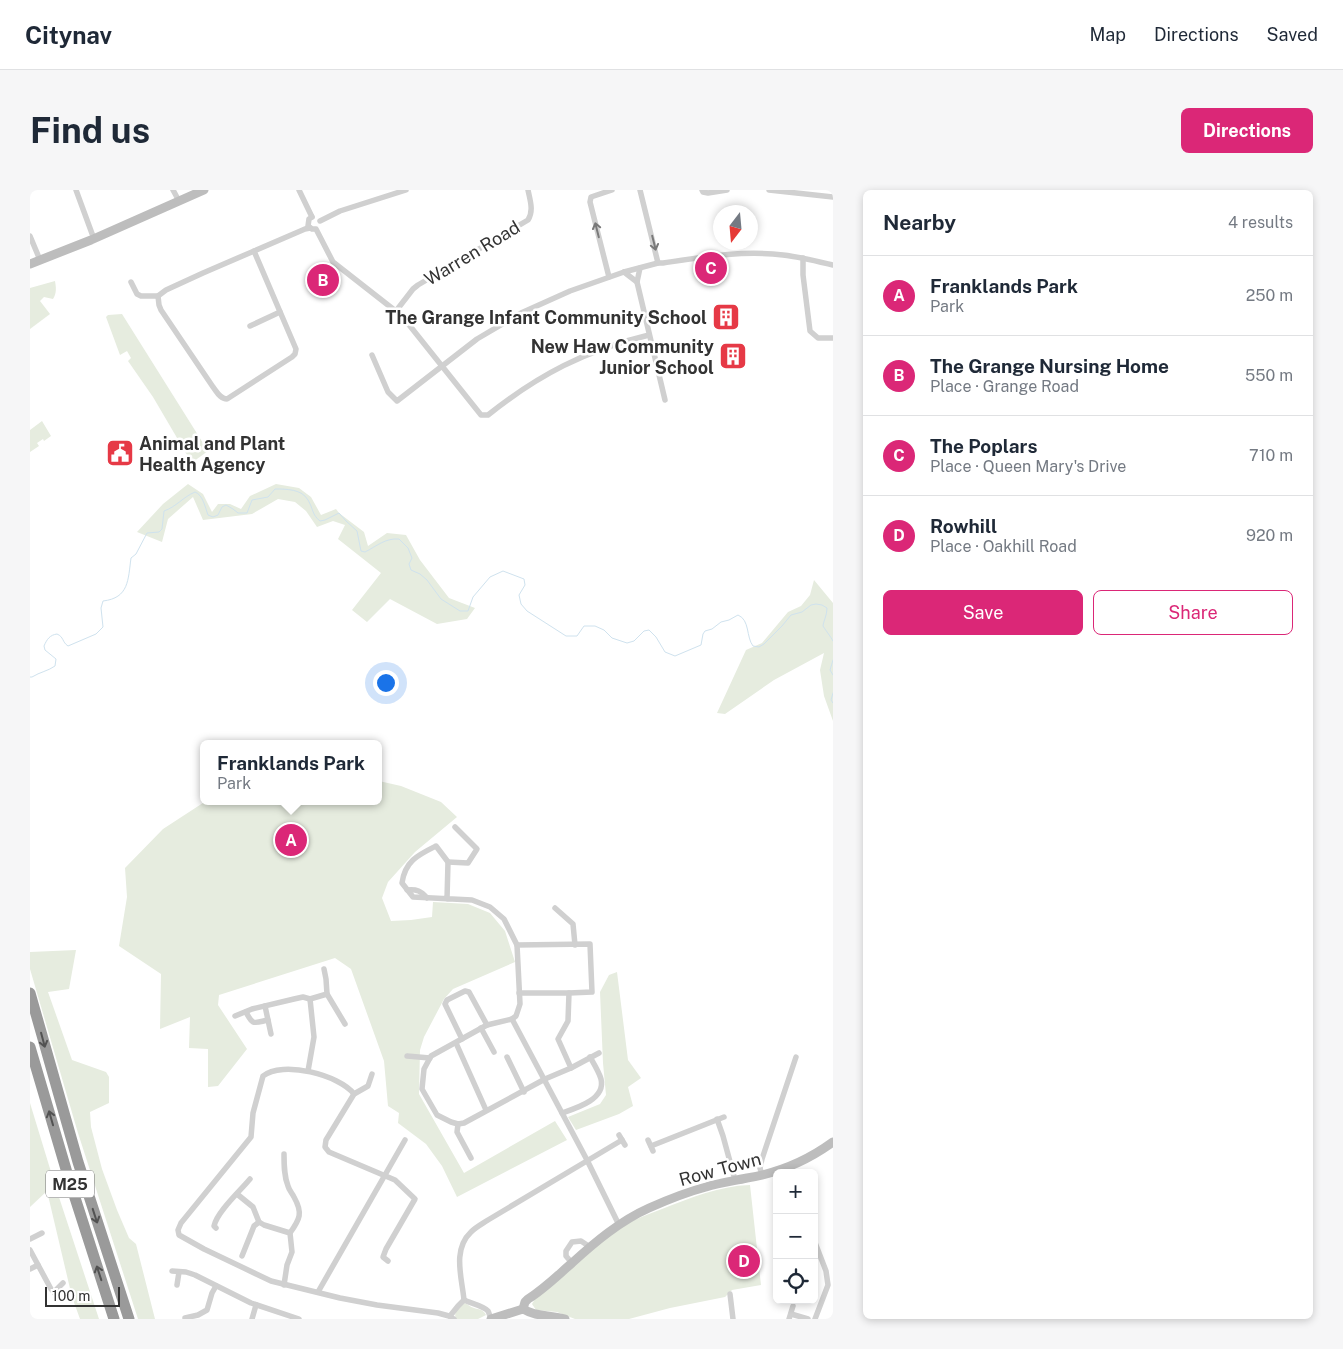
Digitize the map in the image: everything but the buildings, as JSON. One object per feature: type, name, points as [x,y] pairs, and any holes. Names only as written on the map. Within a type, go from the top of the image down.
[{"type":"highway","name":"M25","points":[[30,993],[78,1162],[129,1319]]},
{"type":"highway","name":"M25","points":[[30,1047],[68,1176],[114,1319]]},
{"type":"street","points":[[76,190],[94,239]]},
{"type":"street","points":[[173,190],[180,201]]},
{"type":"street","points":[[30,264],[94,239],[204,190]]},
{"type":"street","points":[[299,190],[312,217]]},
{"type":"street","points":[[320,221],[340,211],[406,190]]},
{"type":"street","name":"Warren Road","points":[[396,311],[418,285],[528,220],[532,210],[528,190]]},
{"type":"street","points":[[609,277],[590,199],[612,190]]},
{"type":"street","points":[[640,190],[658,263]]},
{"type":"street","points":[[702,190],[708,193],[727,190]]},
{"type":"street","points":[[769,190],[833,197]]},
{"type":"street","points":[[312,217],[318,218],[320,221]]},
{"type":"street","points":[[312,217],[308,222],[332,262],[396,311],[478,413],[483,416],[488,416],[521,390],[560,366],[611,345],[649,335]]},
{"type":"street","points":[[131,282],[132,291],[137,294],[141,296],[158,296],[166,290],[254,250],[319,227],[320,221]]},
{"type":"street","points":[[30,236],[40,260]]},
{"type":"street","points":[[158,296],[158,305],[161,310],[213,387],[220,396],[227,399],[296,354],[296,349],[254,250]]},
{"type":"street","points":[[372,355],[388,392],[397,401],[477,339],[521,313],[570,291],[624,272],[658,263],[744,253],[782,255],[833,265]]},
{"type":"street","points":[[803,258],[803,276],[810,331],[818,338],[833,338]]},
{"type":"street","points":[[640,268],[637,282],[665,400]]},
{"type":"street","points":[[624,272],[637,282]]},
{"type":"street","points":[[250,326],[280,312]]},
{"type":"street","points":[[448,862],[468,863],[477,849],[455,827]]},
{"type":"street","points":[[447,899],[448,862],[436,846],[416,857],[403,872],[402,883],[413,897],[427,898],[447,899],[472,900],[490,907],[504,919],[518,944],[520,1004],[516,1016],[512,1019],[484,1027],[431,1056],[424,1069],[422,1089],[436,1115],[458,1124],[464,1123],[545,1079],[600,1053]]},
{"type":"street","points":[[555,908],[573,924],[575,945]]},
{"type":"street","points":[[518,944],[590,944],[592,992],[519,993]]},
{"type":"street","points":[[324,969],[327,994],[345,1024]]},
{"type":"street","points":[[486,1110],[445,1002],[464,990],[470,992],[494,1052]]},
{"type":"street","points":[[569,993],[568,1021],[558,1039],[571,1068]]},
{"type":"street","points":[[235,1016],[252,1009],[303,997],[310,999],[327,994]]},
{"type":"street","points":[[308,1071],[314,1037],[310,999]]},
{"type":"street","points":[[265,1006],[271,1034]]},
{"type":"street","points":[[246,1012],[253,1023],[268,1020]]},
{"type":"street","points":[[512,1019],[588,1160],[619,1225]]},
{"type":"street","points":[[407,1056],[430,1058]]},
{"type":"street","points":[[507,1057],[524,1092]]},
{"type":"street","points":[[562,1112],[574,1109],[590,1101],[598,1094],[602,1087],[601,1078],[590,1057]]},
{"type":"street","points":[[762,1175],[760,1168],[762,1159],[796,1058]]},
{"type":"street","points":[[354,1094],[339,1083],[308,1071],[281,1070],[266,1073],[262,1076],[252,1112],[251,1137],[181,1223],[178,1230],[179,1235],[267,1279],[284,1285],[340,1298],[377,1305],[438,1312],[452,1318],[458,1306],[464,1300]]},
{"type":"street","points":[[372,1074],[368,1086],[354,1094],[329,1134],[325,1146],[329,1152],[395,1180],[415,1199],[386,1249],[383,1257],[388,1261]]},
{"type":"street","points":[[651,1146],[724,1116]]},
{"type":"street","points":[[717,1119],[724,1136],[735,1180]]},
{"type":"street","points":[[458,1124],[457,1132],[471,1158]]},
{"type":"street","points":[[318,1292],[405,1140]]},
{"type":"street","points":[[464,1300],[459,1260],[464,1241],[470,1233],[622,1140]]},
{"type":"street","name":"Row Town","points":[[793,1169],[833,1143]]},
{"type":"street","points":[[284,1154],[284,1171],[288,1187],[300,1208],[300,1214],[298,1223],[290,1233],[292,1252],[286,1265],[284,1285]]},
{"type":"street","name":"Row Town","points":[[523,1309],[528,1299],[552,1281],[601,1237],[648,1208],[706,1186],[773,1173]]},
{"type":"street","points":[[216,1228],[214,1223],[219,1215],[250,1179]]},
{"type":"street","points":[[237,1194],[252,1207],[259,1222],[290,1233]]},
{"type":"street","points":[[242,1256],[254,1226],[259,1222]]},
{"type":"street","points":[[30,1239],[42,1233]]},
{"type":"street","points":[[572,1263],[566,1256],[566,1251],[572,1242],[581,1241],[590,1247]]},
{"type":"street","points":[[30,1250],[58,1298]]},
{"type":"street","points":[[815,1319],[828,1285],[826,1271],[818,1250]]},
{"type":"street","points":[[30,1269],[38,1265]]},
{"type":"street","points":[[178,1285],[176,1271],[186,1272],[256,1305],[299,1319]]},
{"type":"street","points":[[54,1292],[63,1283]]},
{"type":"street","points":[[185,1318],[198,1315],[207,1310],[216,1286]]},
{"type":"street","points":[[730,1294],[733,1319]]},
{"type":"street","points":[[464,1300],[484,1308],[493,1318],[523,1309],[531,1314],[565,1319]]},
{"type":"street","points":[[252,1319],[256,1305]]},
{"type":"street","points":[[793,1306],[790,1316],[808,1319]]},
{"type":"shaded area","points":[[55,281],[56,292],[53,299],[44,297],[40,301],[50,314],[30,329],[30,288]]},
{"type":"shaded area","points":[[122,314],[208,451],[190,464],[186,462],[190,460],[153,397],[128,361],[131,358],[127,351],[120,355],[106,317],[108,315]]},
{"type":"shaded area","points":[[42,421],[51,436],[37,443],[39,446],[30,452],[30,430]]},
{"type":"shaded area","points":[[188,484],[203,494],[212,512],[218,504],[230,504],[241,509],[250,496],[276,484],[299,488],[311,497],[321,515],[336,509],[364,532],[368,546],[387,533],[406,535],[420,560],[449,598],[475,608],[467,619],[437,624],[390,599],[367,622],[352,610],[381,573],[338,539],[345,525],[333,521],[317,527],[306,511],[295,502],[278,499],[252,514],[203,520],[193,497],[168,519],[162,542],[137,532],[163,504]]},
{"type":"shaded area","points":[[814,580],[833,603],[833,721],[824,696],[820,670],[824,653],[774,680],[725,714],[717,713],[746,650],[762,643],[788,612],[801,606],[810,595]]},
{"type":"shaded area","points":[[382,782],[401,786],[441,802],[457,817],[415,852],[388,882],[382,898],[391,921],[432,917],[433,902],[468,904],[490,913],[505,931],[515,962],[453,989],[444,999],[424,1037],[420,1050],[419,1094],[464,1173],[555,1121],[567,1140],[457,1197],[442,1166],[426,1144],[398,1123],[399,1113],[388,1106],[384,1061],[351,969],[335,958],[219,995],[218,1005],[247,1049],[218,1086],[208,1087],[208,1049],[189,1048],[190,1017],[160,1029],[161,974],[119,946],[127,897],[125,868],[163,829],[200,805],[382,805]]},
{"type":"shaded area","points":[[76,950],[69,989],[48,992],[72,1060],[106,1072],[109,1077],[109,1103],[90,1112],[91,1127],[102,1169],[117,1210],[129,1238],[136,1244],[155,1319],[138,1319],[78,1133],[30,969],[30,952]]},
{"type":"shaded area","points":[[617,972],[628,1060],[641,1078],[628,1087],[633,1106],[619,1114],[576,1130],[568,1117],[600,1104],[606,1095],[600,992],[609,975]]},
{"type":"shaded area","points":[[30,1103],[99,1319],[80,1319],[72,1297],[47,1191],[30,1207]]},
{"type":"shaded area","points":[[750,1185],[761,1285],[732,1290],[725,1297],[670,1308],[629,1319],[575,1319],[557,1312],[536,1310],[532,1304],[535,1299],[589,1250],[628,1223],[705,1193]]},
{"type":"shaded area","points":[[464,1303],[482,1311],[486,1315],[478,1319],[456,1319],[458,1308]]},
{"type":"waterway","points":[[30,677],[55,666],[56,659],[45,650],[44,646],[51,636],[59,635],[68,646],[96,634],[103,627],[101,608],[103,601],[118,596],[126,587],[131,558],[136,554],[147,533],[159,532],[162,529],[164,511],[195,492],[202,498],[208,515],[213,517],[218,515],[222,507],[226,505],[238,513],[247,513],[252,500],[268,497],[275,489],[298,492],[305,496],[315,516],[320,521],[339,513],[357,531],[361,551],[365,552],[385,541],[399,539],[408,548],[412,558],[409,564],[411,570],[427,580],[441,599],[460,611],[468,611],[473,597],[490,577],[503,571],[524,579],[525,585],[519,595],[521,604],[527,611],[566,636],[577,636],[584,626],[595,626],[604,630],[612,638],[627,643],[634,641],[644,631],[649,630],[656,637],[665,652],[675,656],[701,645],[705,631],[738,615],[742,617],[746,625],[753,646],[759,647],[791,615],[802,612],[811,605],[816,604],[827,608],[823,626],[833,641]]},
{"type":"waterway","points":[[833,660],[830,670],[833,675]]},
{"type":"waterway","points":[[833,693],[831,700],[833,703]]},
{"type":"place","name":"The Poplars","points":[[711,268]]},
{"type":"place","name":"The Grange Nursing Home","points":[[323,280]]},
{"type":"place","name":"The Grange Infant Community School","points":[[726,317]]},
{"type":"place","name":"New Haw Community Junior School","points":[[733,356]]},
{"type":"place","name":"Animal and Plant Health Agency","points":[[120,453]]},
{"type":"place","name":"Franklands Park","points":[[291,840]]},
{"type":"place","name":"Rowhill","points":[[744,1261]]}]
